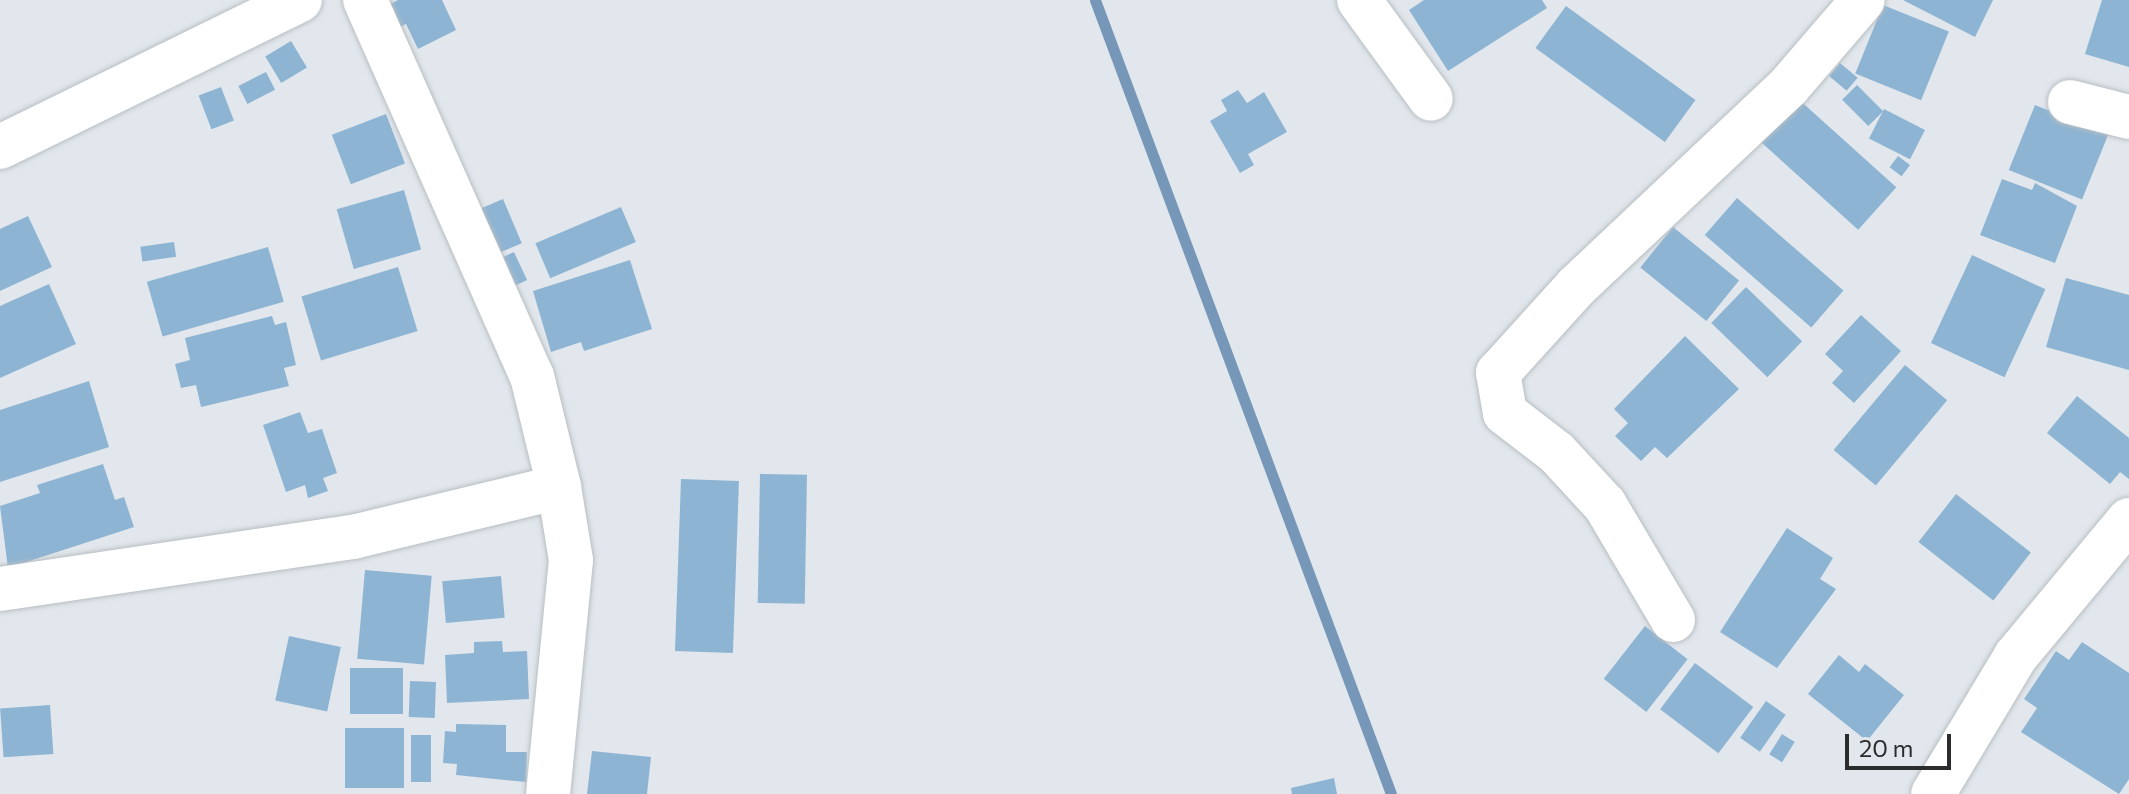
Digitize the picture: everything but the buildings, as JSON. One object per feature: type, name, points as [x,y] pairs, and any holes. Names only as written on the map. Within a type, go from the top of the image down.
[{"type":"street","points":[[0,147],[300,0]]},
{"type":"street","points":[[365,0],[532,376],[559,487],[571,560],[548,794]]},
{"type":"street","points":[[1359,0],[1431,99]]},
{"type":"street","points":[[1673,620],[1605,505],[1557,453],[1505,413],[1498,373],[1577,286],[1789,86],[1863,0]]},
{"type":"street","points":[[2070,102],[2129,117]]},
{"type":"street","points":[[0,589],[353,537],[559,487]]},
{"type":"street","points":[[1933,794],[2016,656],[2121,541]]},
{"type":"waterway","points":[[1095,0],[1391,794]]}]
